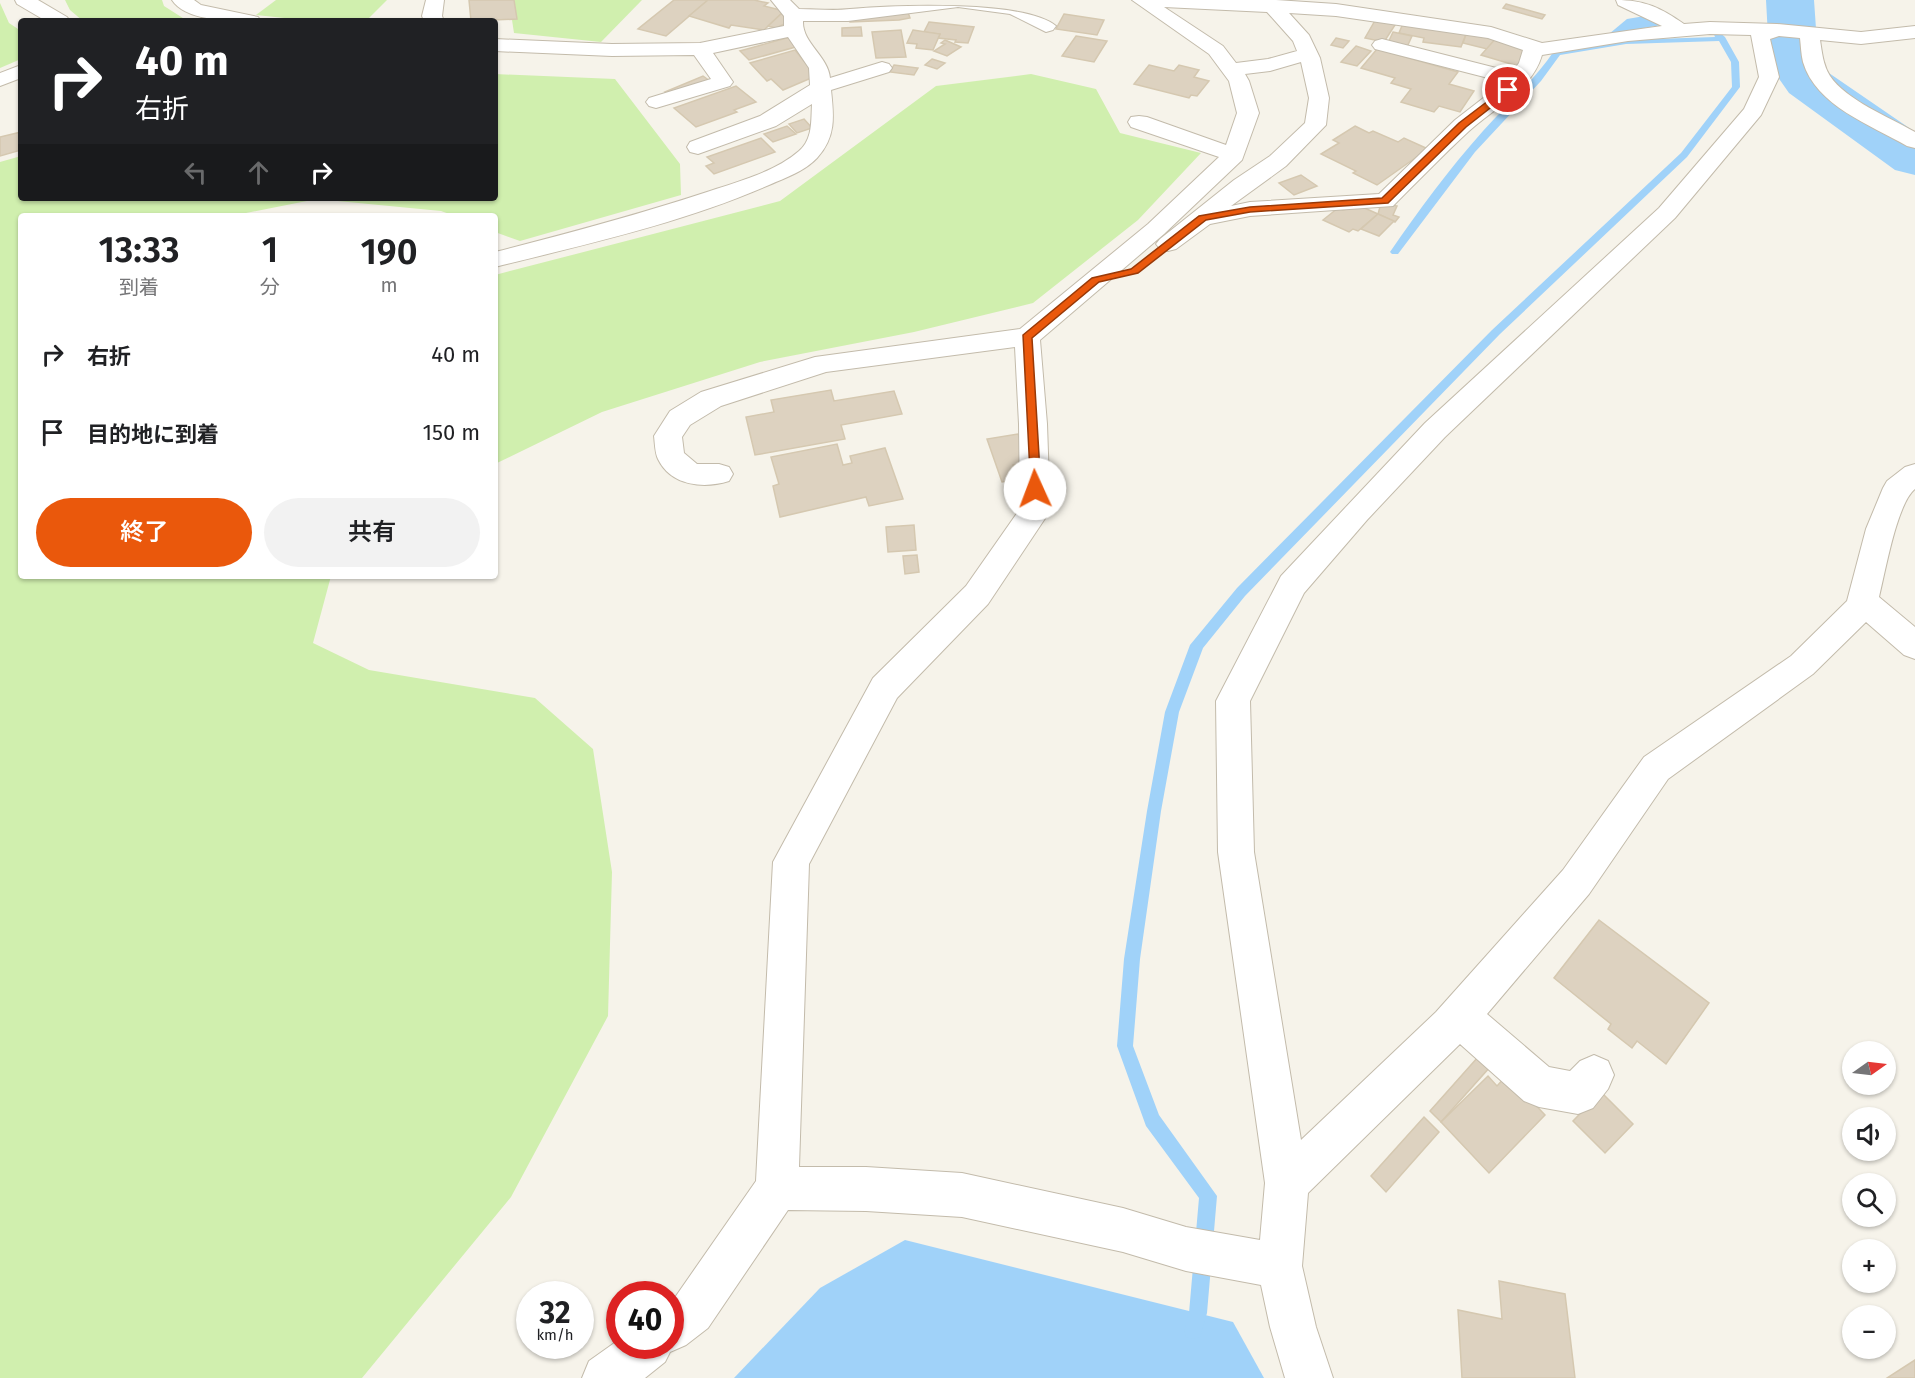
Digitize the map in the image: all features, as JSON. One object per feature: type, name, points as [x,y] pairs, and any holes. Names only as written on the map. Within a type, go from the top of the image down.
[{"type":"street","points":[[24,0],[55,18]]},
{"type":"street","points":[[181,0],[195,9],[236,18]]},
{"type":"street","points":[[433,18],[435,0]]},
{"type":"street","points":[[1140,0],[1274,2],[1491,33],[1540,49],[1628,35],[1710,28],[1861,38],[1915,32]]},
{"type":"street","points":[[719,474],[690,474],[671,457],[668,436],[680,418],[711,399],[824,363],[1027,337],[1190,199],[1234,155],[1248,113],[1239,81],[1216,50],[1140,0]]},
{"type":"street","points":[[498,45],[612,50],[700,49],[744,42],[790,18],[848,15],[962,1],[1000,6],[1037,16],[1046,26]]},
{"type":"street","points":[[1625,1],[1660,16],[1681,30]]},
{"type":"street","points":[[1096,280],[1135,271],[1242,185],[1278,161],[1315,125],[1319,98],[1308,54],[1302,39],[1274,2]]},
{"type":"street","points":[[790,18],[849,28],[902,23]]},
{"type":"street","points":[[498,259],[659,216],[740,189],[786,169],[808,155],[821,137],[819,68],[790,18]]},
{"type":"street","points":[[1796,32],[1820,76],[1836,96],[1915,141]]},
{"type":"street","points":[[1309,1378],[1293,1327],[1280,1266],[1287,1183],[1236,852],[1233,701],[1292,585],[1342,528],[1436,430],[1667,213],[1754,111],[1769,77],[1760,36],[1796,32]]},
{"type":"street","points":[[1382,45],[1517,79]]},
{"type":"street","points":[[1203,218],[1250,209],[1385,201],[1462,125],[1508,90],[1529,64],[1534,46]]},
{"type":"street","points":[[656,102],[723,82],[700,49]]},
{"type":"street","points":[[1231,70],[1270,65],[1308,54]]},
{"type":"street","points":[[698,147],[768,121],[821,87],[882,68]]},
{"type":"street","points":[[0,81],[18,72]]},
{"type":"street","points":[[1139,122],[1234,155]]},
{"type":"street","points":[[1317,204],[1336,184]]},
{"type":"street","points":[[684,1318],[692,1312],[777,1188],[791,861],[885,688],[977,595],[1035,511],[1033,424],[1027,337]]},
{"type":"street","points":[[1287,1183],[1459,1016],[1576,882],[1656,768],[1802,665],[1861,607],[1881,529],[1897,488],[1915,474]]},
{"type":"street","points":[[1863,601],[1915,646]]},
{"type":"street","points":[[1459,1016],[1539,1086],[1578,1093],[1594,1075]]},
{"type":"street","points":[[777,1188],[866,1188],[962,1195],[1123,1230],[1204,1252],[1280,1266]]},
{"type":"street","points":[[606,1378],[632,1359]]},
{"type":"green space","points":[[65,0],[162,0],[164,6],[183,18],[79,18],[70,10]]},
{"type":"green space","points":[[276,0],[387,0],[369,18],[284,18],[256,15]]},
{"type":"green space","points":[[509,0],[642,0],[601,42],[514,33]]},
{"type":"green space","points":[[0,3],[9,23],[18,29],[18,60],[0,68]]},
{"type":"green space","points":[[498,74],[615,79],[680,164],[681,195],[520,241],[498,233],[498,213],[447,213],[338,201],[498,201]]},
{"type":"green space","points":[[1031,74],[1096,89],[1120,133],[1201,153],[1138,220],[1033,303],[914,332],[760,362],[602,412],[498,463],[498,274],[780,201],[936,86]]},
{"type":"green space","points":[[18,157],[18,201],[307,201],[246,213],[18,213],[18,579],[330,579],[313,643],[369,670],[535,698],[593,749],[612,872],[608,1016],[511,1197],[362,1378],[0,1378],[0,162]]},
{"type":"water","points":[[1645,16],[1662,25],[1609,34],[1627,19]]},
{"type":"water","points":[[905,1240],[1233,1322],[1264,1378],[734,1378],[820,1288]]},
{"type":"building","points":[[469,0],[514,0],[517,19],[471,18]]},
{"type":"building","points":[[674,0],[708,0],[666,36],[638,29]]},
{"type":"building","points":[[708,0],[754,0],[768,3],[764,6],[784,11],[764,30],[731,25],[729,28],[689,16]]},
{"type":"building","points":[[1506,4],[1545,15],[1542,19],[1503,8]]},
{"type":"building","points":[[906,7],[910,18],[899,20],[850,22],[848,12]]},
{"type":"building","points":[[781,14],[797,18],[776,28],[768,26]]},
{"type":"building","points":[[1064,14],[1104,20],[1097,35],[1056,29]]},
{"type":"building","points":[[1406,16],[1468,29],[1461,47],[1423,42],[1424,38],[1399,33]]},
{"type":"building","points":[[1377,17],[1397,22],[1384,42],[1365,38]]},
{"type":"building","points":[[929,22],[974,27],[968,43],[955,42],[956,40],[938,38],[940,34],[924,32]]},
{"type":"building","points":[[861,27],[862,36],[842,36],[842,28]]},
{"type":"building","points":[[1468,29],[1498,36],[1487,49],[1463,43]]},
{"type":"building","points":[[901,30],[906,57],[876,58],[872,32]]},
{"type":"building","points":[[913,30],[940,34],[933,50],[916,48],[917,44],[907,43]]},
{"type":"building","points":[[1393,32],[1412,36],[1407,47],[1388,43]]},
{"type":"building","points":[[1076,36],[1107,41],[1094,62],[1062,56]]},
{"type":"building","points":[[1498,36],[1537,47],[1521,67],[1481,55]]},
{"type":"building","points":[[790,37],[799,46],[749,60],[740,51]]},
{"type":"building","points":[[1336,38],[1349,41],[1343,48],[1331,45]]},
{"type":"building","points":[[945,40],[961,47],[947,56],[934,51],[945,44],[941,43]]},
{"type":"building","points":[[1356,46],[1371,51],[1357,66],[1341,62]]},
{"type":"building","points":[[1377,49],[1458,72],[1449,84],[1474,91],[1460,112],[1439,106],[1434,112],[1401,102],[1411,89],[1391,83],[1395,78],[1361,68]]},
{"type":"building","points":[[795,50],[816,76],[783,90],[771,79],[767,81],[750,63]]},
{"type":"building","points":[[932,59],[945,63],[937,69],[925,65]]},
{"type":"building","points":[[894,65],[918,68],[914,75],[890,72]]},
{"type":"building","points":[[1149,65],[1174,71],[1179,65],[1199,70],[1194,77],[1209,81],[1197,96],[1191,95],[1189,98],[1134,84]]},
{"type":"building","points":[[703,76],[710,81],[671,96],[665,92]]},
{"type":"building","points":[[736,86],[756,102],[734,110],[737,112],[696,127],[674,108]]},
{"type":"building","points":[[804,119],[812,128],[797,133],[789,124]]},
{"type":"building","points":[[787,126],[796,134],[773,142],[764,134]]},
{"type":"building","points":[[1355,126],[1398,142],[1404,138],[1428,149],[1377,185],[1353,173],[1356,171],[1321,154],[1339,143],[1333,140]]},
{"type":"building","points":[[18,133],[18,151],[0,156],[0,137]]},
{"type":"building","points":[[761,138],[775,152],[714,174],[706,166],[714,163],[707,157]]},
{"type":"building","points":[[1301,175],[1317,186],[1294,195],[1279,183]]},
{"type":"building","points":[[1381,203],[1397,206],[1393,215],[1399,217],[1395,222],[1378,214]]},
{"type":"building","points":[[1360,206],[1378,214],[1358,231],[1353,229],[1349,232],[1323,220],[1338,208],[1343,210]]},
{"type":"building","points":[[1378,214],[1394,221],[1379,236],[1361,229]]},
{"type":"building","points":[[831,390],[834,401],[894,391],[902,414],[841,425],[845,439],[755,455],[746,417],[774,412],[771,400]]},
{"type":"building","points":[[1018,434],[1030,463],[1013,465],[1019,479],[1002,482],[987,439]]},
{"type":"building","points":[[837,444],[843,465],[852,463],[850,456],[885,448],[903,499],[869,506],[866,497],[780,517],[773,486],[779,484],[771,457]]},
{"type":"building","points":[[914,525],[916,550],[888,552],[886,527]]},
{"type":"building","points":[[917,555],[919,572],[905,574],[903,556]]},
{"type":"building","points":[[1599,920],[1709,1003],[1666,1064],[1637,1041],[1632,1048],[1608,1029],[1611,1024],[1554,978]]},
{"type":"building","points":[[1478,1057],[1490,1067],[1441,1122],[1430,1111]]},
{"type":"building","points":[[1507,1075],[1545,1115],[1489,1173],[1441,1122],[1488,1076],[1497,1086]]},
{"type":"building","points":[[1601,1092],[1633,1124],[1605,1153],[1573,1121]]},
{"type":"building","points":[[1424,1117],[1439,1132],[1386,1192],[1371,1176]]},
{"type":"building","points":[[1499,1281],[1565,1294],[1575,1378],[1462,1378],[1458,1310],[1502,1319]]},
{"type":"building","points":[[1915,1360],[1915,1378],[1887,1378]]},
{"type":"waterway","points":[[1790,0],[1792,31]]},
{"type":"waterway","points":[[1790,0],[1794,54],[1807,82],[1915,158]]},
{"type":"waterway","points":[[1716,34],[1722,39]]},
{"type":"waterway","points":[[1193,1330],[1198,1313],[1208,1196],[1152,1120],[1125,1046],[1132,959],[1154,811],[1172,712],[1197,645],[1241,592],[1496,332],[1684,155],[1736,87],[1735,62],[1722,39]]},
{"type":"waterway","points":[[1395,252],[1445,183],[1500,118],[1538,79],[1557,53],[1626,42],[1722,39]]},
{"type":"route","points":[[1035,489],[1027,337],[1096,280],[1135,271],[1203,218],[1250,209],[1385,201],[1462,125],[1508,90]]}]
